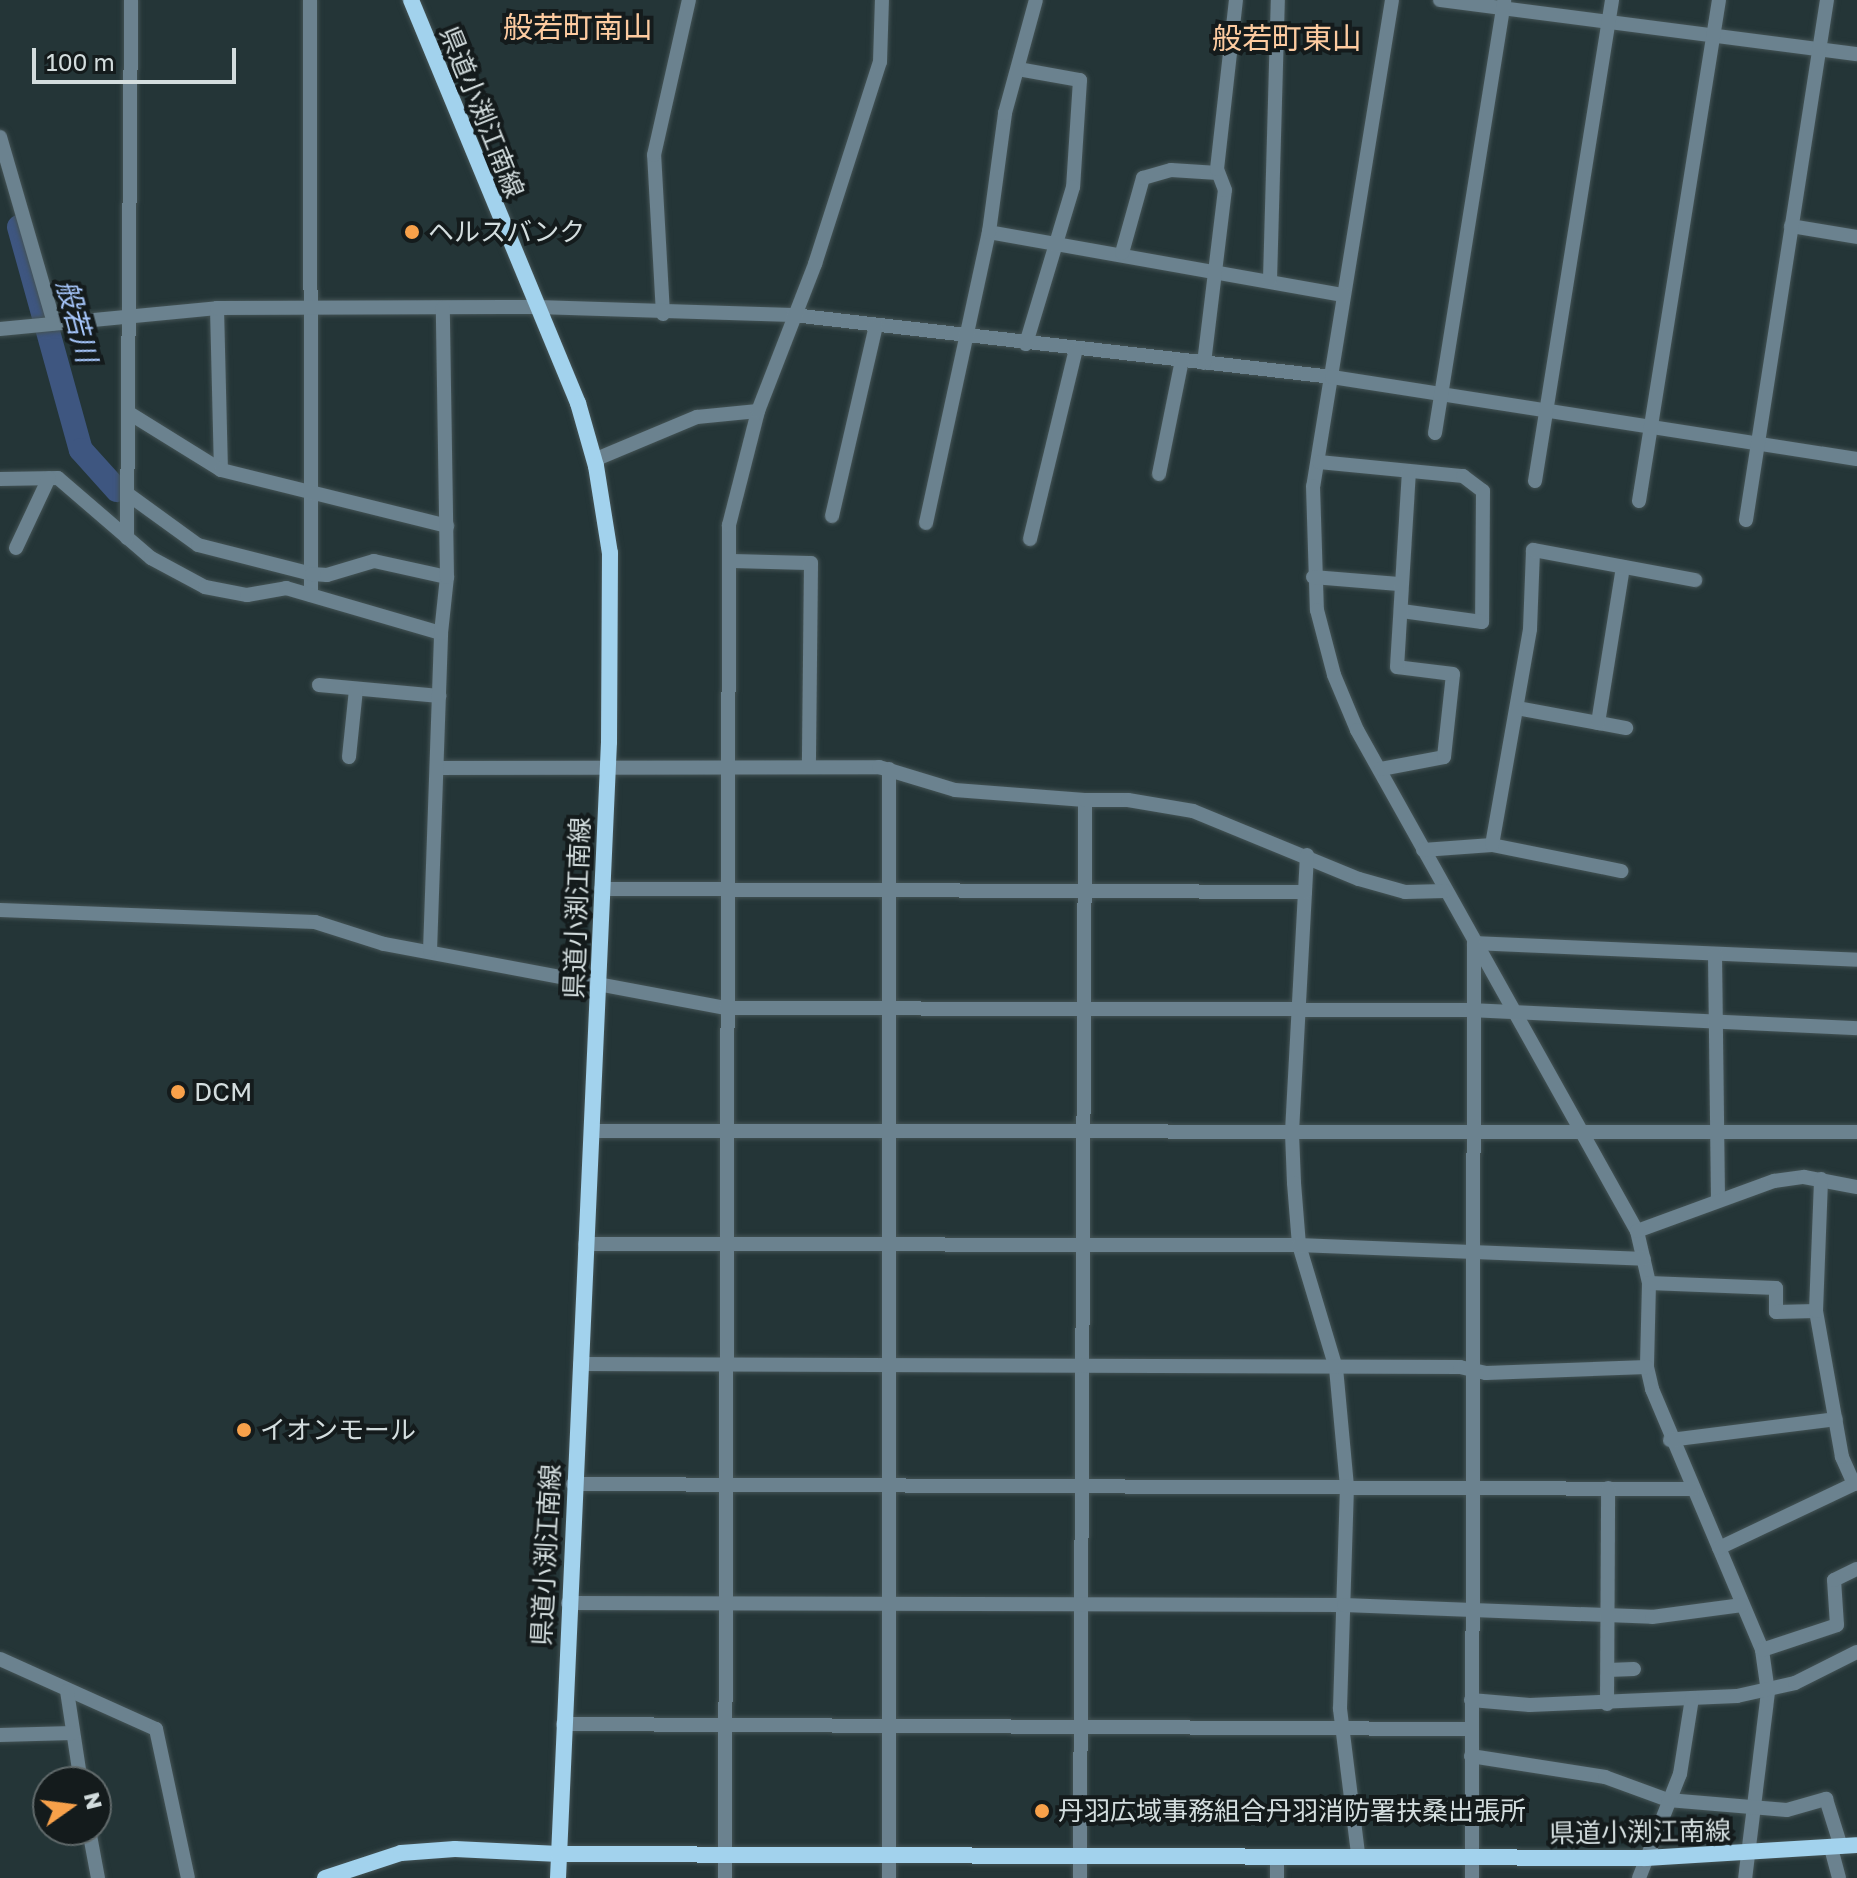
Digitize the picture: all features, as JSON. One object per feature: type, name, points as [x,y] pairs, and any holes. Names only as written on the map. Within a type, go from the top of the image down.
[{"type":"main road","name":"県道小渕江南線","points":[[411,0],[578,403],[594,460],[610,553],[608,764],[573,1484],[559,1854]]},
{"type":"main road","name":"県道小渕江南線","points":[[325,1878],[401,1853],[455,1849],[559,1854],[1358,1854],[1646,1858],[1843,1847]]},
{"type":"main road","points":[[558,1878],[559,1854]]},
{"type":"street","points":[[127,538],[127,331],[132,313],[131,0]]},
{"type":"street","points":[[310,0],[311,595]]},
{"type":"street","points":[[663,314],[654,155],[689,0]]},
{"type":"street","points":[[725,1878],[729,525],[758,411],[815,264],[880,62],[882,0]]},
{"type":"street","points":[[926,523],[989,232],[1002,128],[1036,0]]},
{"type":"street","points":[[1204,363],[1225,190],[1218,173],[1236,0]]},
{"type":"street","points":[[1270,280],[1278,0]]},
{"type":"street","points":[[1392,0],[1319,462],[1311,522],[1313,577],[1334,675],[1357,730],[1637,1231],[1649,1283],[1647,1367],[1670,1440],[1762,1650],[1768,1692],[1756,1809],[1745,1878]]},
{"type":"street","points":[[1440,0],[1503,4],[1609,22],[1857,54]]},
{"type":"street","points":[[1535,481],[1549,409],[1612,0]]},
{"type":"street","points":[[1639,501],[1719,0]]},
{"type":"street","points":[[1746,520],[1827,0]]},
{"type":"street","points":[[1435,433],[1503,4]]},
{"type":"street","points":[[1018,69],[1080,80],[1073,187],[1026,344]]},
{"type":"street","points":[[0,137],[47,325]]},
{"type":"street","points":[[1122,253],[1143,178],[1171,170],[1218,173]]},
{"type":"street","points":[[1791,226],[1857,237]]},
{"type":"street","points":[[989,232],[1054,246],[1122,253],[1343,295]]},
{"type":"street","points":[[0,329],[132,313],[217,308],[537,307],[663,314],[793,315],[1332,377],[1857,459]]},
{"type":"street","points":[[217,308],[221,470]]},
{"type":"street","points":[[430,951],[441,633],[447,577],[443,308]]},
{"type":"street","points":[[832,516],[876,326]]},
{"type":"street","points":[[1030,539],[1076,349]]},
{"type":"street","points":[[1159,474],[1182,360]]},
{"type":"street","points":[[594,460],[697,417],[758,411]]},
{"type":"street","points":[[129,413],[221,470],[447,526]]},
{"type":"street","points":[[1319,462],[1463,476],[1483,491],[1482,622],[1402,611]]},
{"type":"street","points":[[1381,769],[1444,757],[1453,674],[1397,667],[1402,611],[1399,584],[1409,472]]},
{"type":"street","points":[[16,548],[49,478]]},
{"type":"street","points":[[0,479],[58,478],[151,558],[215,590],[247,595],[286,588],[441,633]]},
{"type":"street","points":[[129,495],[198,545],[312,574],[374,561],[447,577]]},
{"type":"street","points":[[1492,845],[1530,629],[1533,550],[1695,580]]},
{"type":"street","points":[[730,561],[811,563],[809,767]]},
{"type":"street","points":[[1598,723],[1623,567]]},
{"type":"street","points":[[1313,577],[1399,584]]},
{"type":"street","points":[[319,685],[439,696]]},
{"type":"street","points":[[349,757],[356,689]]},
{"type":"street","points":[[1517,708],[1626,728]]},
{"type":"street","points":[[437,768],[608,764],[889,769],[955,790],[1085,800],[1128,800],[1193,811],[1394,889],[1445,891]]},
{"type":"street","points":[[889,769],[889,1878]]},
{"type":"street","points":[[1080,1878],[1085,800]]},
{"type":"street","points":[[1423,850],[1492,845],[1621,871]]},
{"type":"street","points":[[1307,855],[1292,1133],[1299,1245],[1336,1368],[1347,1486],[1341,1728],[1358,1854]]},
{"type":"street","points":[[601,889],[1305,892]]},
{"type":"street","points":[[0,910],[279,917],[338,925],[384,944],[726,1008],[1300,1013],[1471,1010],[1857,1028]]},
{"type":"street","points":[[1474,943],[1857,960]]},
{"type":"street","points":[[1472,1878],[1471,1010],[1474,943]]},
{"type":"street","points":[[1715,954],[1713,1019],[1718,1200]]},
{"type":"street","points":[[591,1131],[1857,1132]]},
{"type":"street","points":[[1637,1231],[1774,1181],[1821,1179],[1857,1187]]},
{"type":"street","points":[[1719,1548],[1856,1486],[1852,1461],[1842,1457],[1816,1311],[1821,1179]]},
{"type":"street","points":[[585,1244],[1299,1245],[1472,1249],[1644,1259]]},
{"type":"street","points":[[1649,1283],[1776,1282],[1776,1312],[1816,1311]]},
{"type":"street","points":[[580,1364],[1473,1371],[1647,1367]]},
{"type":"street","points":[[1670,1440],[1836,1419]]},
{"type":"street","points":[[573,1484],[1693,1489]]},
{"type":"street","points":[[1607,1704],[1608,1488]]},
{"type":"street","points":[[1762,1650],[1837,1625],[1834,1580],[1857,1569]]},
{"type":"street","points":[[568,1603],[1344,1605],[1471,1607],[1652,1617],[1742,1605]]},
{"type":"street","points":[[1471,1700],[1607,1704],[1768,1692],[1857,1652]]},
{"type":"street","points":[[0,1659],[156,1729],[188,1878]]},
{"type":"street","points":[[1608,1670],[1634,1669]]},
{"type":"street","points":[[67,1691],[78,1766]]},
{"type":"street","points":[[1639,1878],[1680,1774],[1692,1698]]},
{"type":"street","points":[[563,1724],[727,1726],[887,1723],[1083,1728],[1471,1729]]},
{"type":"street","points":[[0,1735],[73,1733]]},
{"type":"street","points":[[1471,1756],[1605,1777],[1668,1800],[1787,1810],[1826,1799],[1843,1847],[1839,1878]]},
{"type":"street","points":[[92,1846],[98,1878]]},
{"type":"street","points":[[1277,1856],[1277,1878]]},
{"type":"waterway","name":"般若川","points":[[19,227],[81,450],[117,490]]},
{"type":"place","name":"ヘルスバンク","points":[[412,232]]},
{"type":"place","name":"DCM","points":[[178,1092]]},
{"type":"place","name":"イオンモール","points":[[244,1430]]},
{"type":"place","name":"丹羽広域事務組合丹羽消防署扶桑出張所","points":[[1042,1811]]},
{"type":"district","name":"般若町南山","points":[[578,27]]},
{"type":"district","name":"般若町東山","points":[[1287,38]]}]
